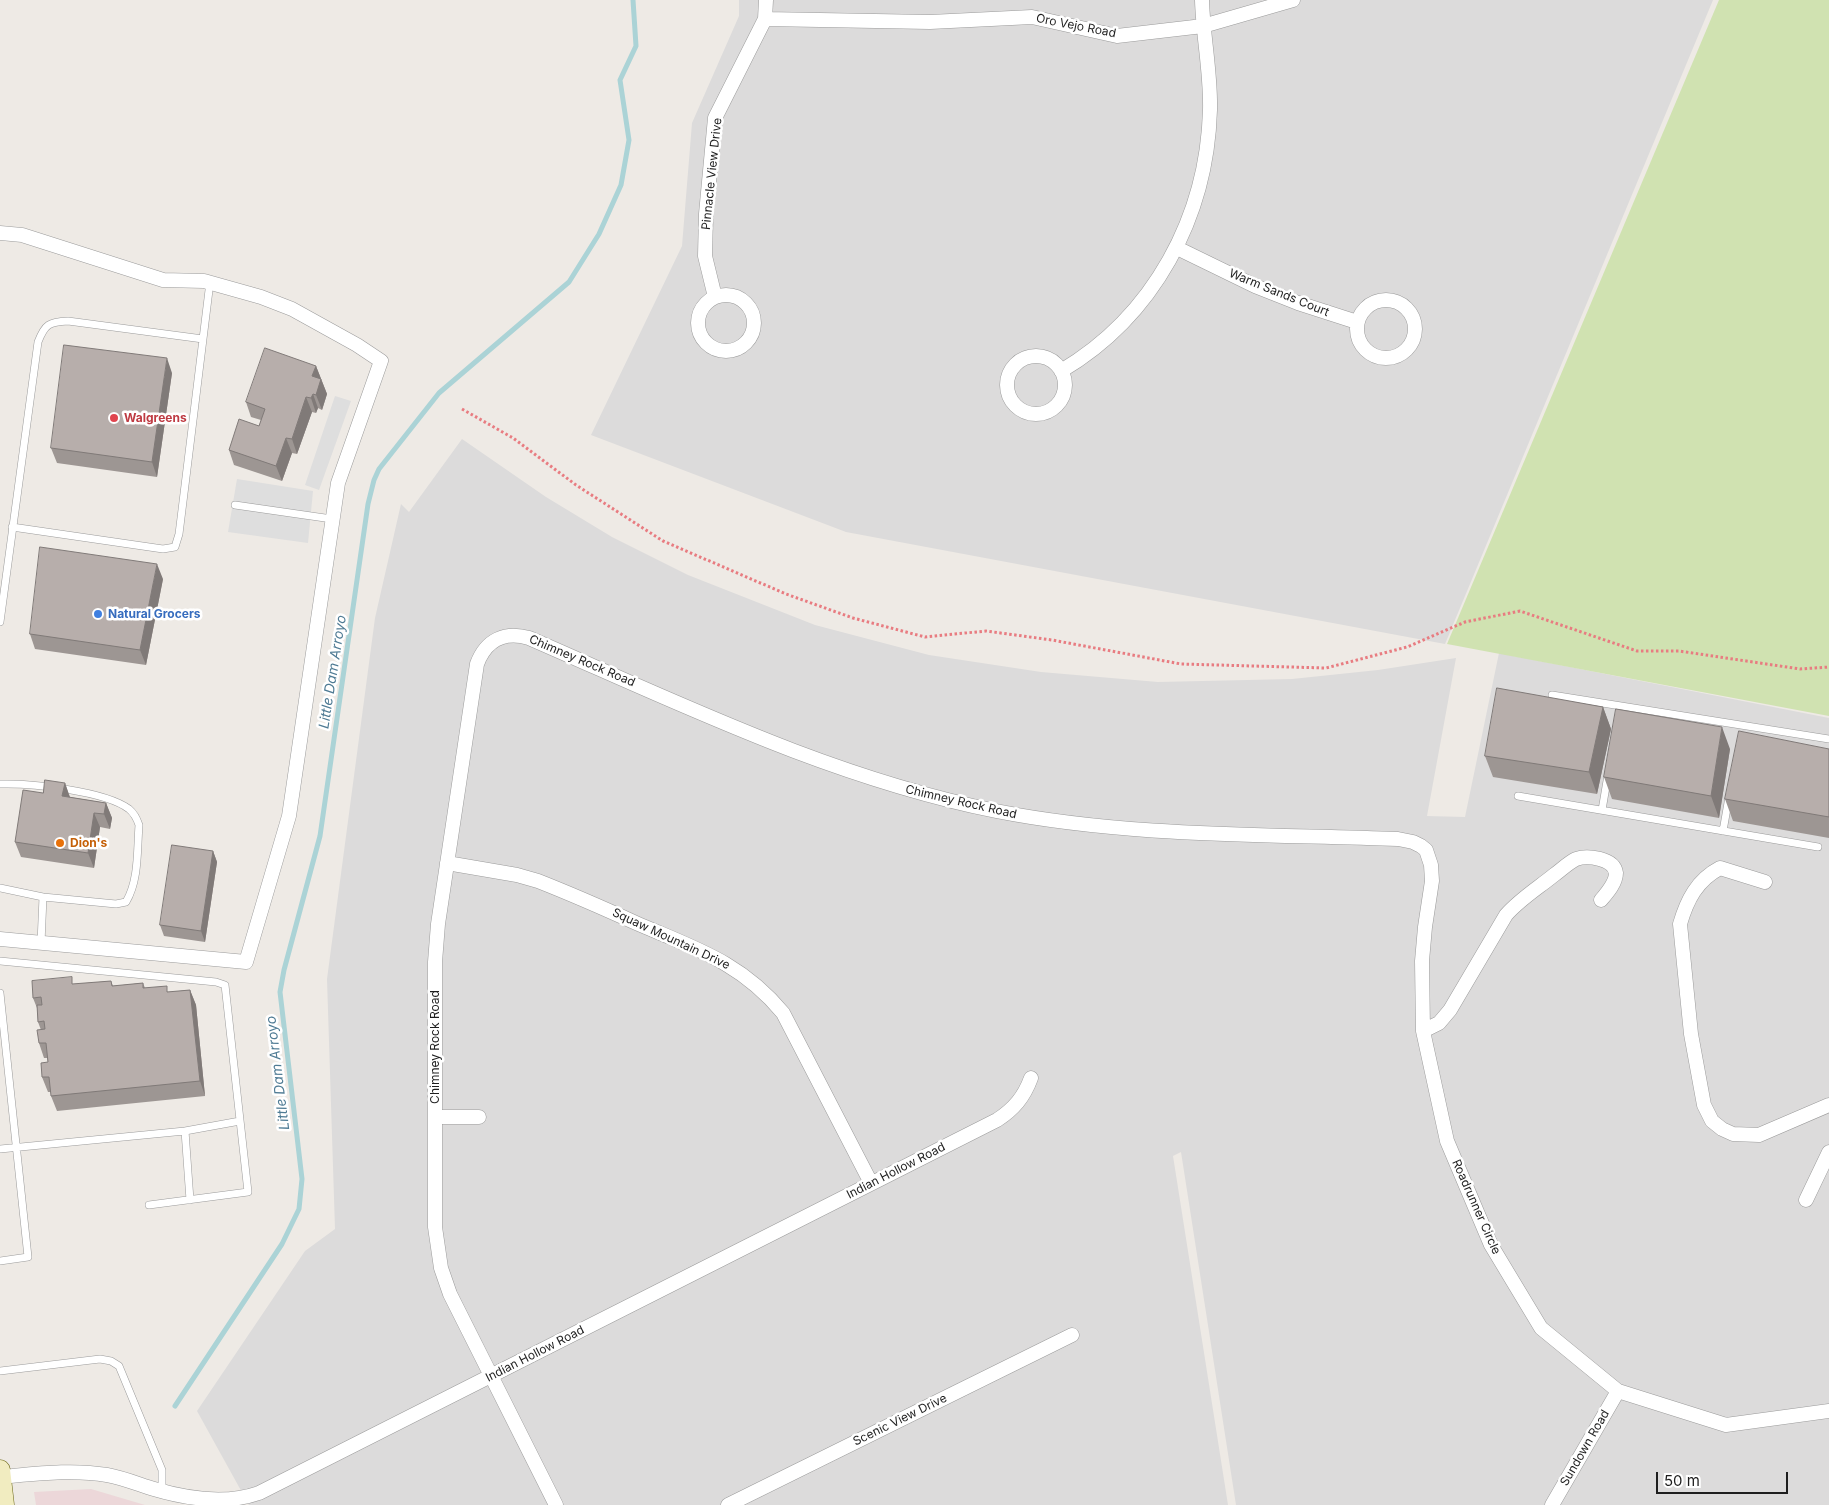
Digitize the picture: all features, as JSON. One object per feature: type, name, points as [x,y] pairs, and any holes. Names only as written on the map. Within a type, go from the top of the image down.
[{"type":"main road","points":[[0,1475],[4,1505]]},
{"type":"street","name":"Pinnacle View Drive","points":[[715,297],[705,256],[706,214],[715,118],[765,19],[766,0]]},
{"type":"street","points":[[1061,371],[1102,343],[1124,322],[1150,291],[1177,248],[1197,196],[1208,143],[1209,91],[1202,0]]},
{"type":"street","name":"Oro Vejo Road","points":[[765,19],[930,22],[1032,17],[1117,36],[1203,26],[1294,0]]},
{"type":"street","points":[[0,233],[22,236],[163,280],[210,282],[262,297],[292,308],[381,361],[338,483],[289,816],[246,962],[0,939]]},
{"type":"street","name":"Warm Sands Court","points":[[1177,248],[1263,289],[1298,303],[1357,322]]},
{"type":"street","points":[[726,295],[737,297],[746,303],[752,313],[754,323],[752,334],[746,344],[737,350],[726,352],[715,350],[706,344],[700,334],[698,323],[700,313],[706,303],[715,297],[726,295]]},
{"type":"street","points":[[1386,299],[1396,301],[1411,313],[1415,332],[1407,349],[1399,355],[1390,358],[1380,358],[1364,349],[1356,332],[1357,322],[1361,313],[1368,306],[1376,301],[1386,299]]},
{"type":"street","points":[[1039,356],[1055,364],[1061,371],[1064,380],[1064,390],[1061,399],[1055,407],[1037,414],[1027,413],[1011,401],[1007,383],[1009,374],[1021,360],[1039,356]]},
{"type":"street","name":"Chimney Rock Road","points":[[556,1505],[450,1294],[438,1255],[434,1227],[435,962],[438,924],[478,664],[489,644],[502,637],[514,635],[529,638],[799,753],[878,781],[952,801],[1034,818],[1102,827],[1398,839],[1413,842],[1426,850]]},
{"type":"street","name":"Roadrunner Circle","points":[[1426,850],[1432,865],[1432,874],[1422,961],[1423,1031],[1447,1141],[1491,1246],[1541,1328],[1618,1391],[1726,1425],[1829,1411]]},
{"type":"street","points":[[1423,1031],[1439,1023],[1450,1010],[1506,915],[1574,860],[1588,857],[1595,858],[1614,867],[1616,872],[1615,878],[1610,889],[1601,900]]},
{"type":"street","name":"Squaw Mountain Drive","points":[[447,863],[517,875],[542,883],[705,952],[744,975],[765,993],[782,1013],[871,1183]]},
{"type":"street","points":[[1765,882],[1720,868],[1709,873],[1696,886],[1685,907],[1680,924],[1691,1034],[1704,1104],[1712,1120],[1722,1129],[1733,1134],[1759,1134],[1829,1105]]},
{"type":"street","name":"Indian Hollow Road","points":[[0,1475],[71,1472],[107,1475],[191,1498],[228,1502],[270,1489],[1005,1114],[1020,1099],[1031,1078]]},
{"type":"street","points":[[434,1117],[479,1117]]},
{"type":"street","points":[[1806,1200],[1829,1152]]},
{"type":"street","name":"Scenic View Drive","points":[[728,1505],[1072,1335]]},
{"type":"street","name":"Sundown Road","points":[[1552,1505],[1618,1391]]},
{"type":"lane","points":[[12,527],[163,549],[175,547],[179,534],[210,282]]},
{"type":"lane","points":[[0,622],[38,342],[43,329],[54,322],[68,321],[203,339]]},
{"type":"lane","points":[[235,504],[332,519]]},
{"type":"lane","points":[[0,558],[8,560]]},
{"type":"lane","points":[[1552,695],[1829,739]]},
{"type":"lane","points":[[1618,715],[1620,706]]},
{"type":"lane","points":[[1739,736],[1740,726]]},
{"type":"lane","points":[[1602,810],[1610,763]]},
{"type":"lane","points":[[0,784],[57,788],[99,795],[118,802],[130,810],[139,826],[135,879],[132,892],[126,902],[116,904],[43,897],[0,888]]},
{"type":"lane","points":[[1723,831],[1731,784]]},
{"type":"lane","points":[[1518,796],[1818,847]]},
{"type":"lane","points":[[41,943],[43,897]]},
{"type":"lane","points":[[0,961],[216,982],[225,986],[248,1192],[149,1205]]},
{"type":"lane","points":[[0,993],[28,1257],[0,1261]]},
{"type":"lane","points":[[0,1149],[185,1130],[240,1122]]},
{"type":"lane","points":[[185,1130],[190,1200]]},
{"type":"lane","points":[[0,1371],[100,1359],[111,1361],[119,1366],[162,1470],[162,1491]]},
{"type":"path","points":[[462,409],[513,438],[576,484],[663,540],[786,594],[853,618],[925,637],[986,632],[1052,640],[1181,664],[1326,668],[1407,647],[1465,622],[1520,611],[1637,651],[1679,651],[1800,669],[1829,667]]},
{"type":"shaded area","points":[[739,0],[1713,0],[1445,644],[846,532],[591,435],[682,246],[692,123],[739,16]]},
{"type":"shaded area","points":[[335,396],[351,401],[319,490],[305,485]]},
{"type":"shaded area","points":[[462,439],[546,497],[612,537],[688,575],[815,625],[929,655],[1041,672],[1158,682],[1292,679],[1378,670],[1456,658],[1427,816],[1465,817],[1499,653],[1829,718],[1829,1505],[1236,1505],[1181,1152],[1173,1156],[1228,1505],[249,1505],[197,1411],[305,1251],[335,1229],[327,979],[375,618],[401,504],[409,512]]},
{"type":"shaded area","points":[[237,479],[313,491],[308,543],[228,532]]},
{"type":"shaded area","points":[[91,1489],[145,1505],[36,1505],[34,1492]]},
{"type":"green space","points":[[1719,0],[1829,0],[1829,716],[1447,644]]},
{"type":"building","name":"Walgreens","points":[[64,345],[167,358],[152,462],[51,448]]},
{"type":"building","points":[[265,348],[316,366],[312,376],[321,379],[316,395],[313,394],[311,398],[306,397],[292,439],[286,438],[276,466],[229,450],[239,419],[259,426],[265,409],[246,402]]},
{"type":"building","name":"Natural Grocers","points":[[40,547],[157,564],[140,650],[30,634]]},
{"type":"building","points":[[1497,688],[1603,707],[1589,772],[1485,756]]},
{"type":"building","points":[[1616,709],[1722,727],[1711,796],[1604,777]]},
{"type":"building","points":[[1739,731],[1829,749],[1829,817],[1725,799]]},
{"type":"building","name":"Dion's","points":[[45,780],[65,783],[62,796],[106,803],[104,814],[94,813],[88,853],[15,842],[23,790],[43,793]]},
{"type":"building","points":[[172,845],[213,851],[201,931],[160,925]]},
{"type":"building","points":[[72,977],[72,984],[111,981],[112,986],[143,983],[143,988],[167,986],[167,992],[190,990],[200,1081],[51,1096],[49,1077],[42,1077],[41,1063],[48,1062],[46,1043],[39,1043],[37,1030],[45,1029],[44,1021],[38,1022],[37,1005],[42,1005],[41,997],[33,998],[32,981]]},
{"type":"waterway","name":"Little Dam Arroyo","points":[[175,1406],[282,1244],[299,1209],[302,1179],[280,992],[284,970],[320,836],[368,504],[374,480],[379,469],[439,393],[569,282],[599,234],[621,185],[629,140],[620,80],[636,46],[633,0]]},
{"type":"place","name":"Walgreens","points":[[114,418]]},
{"type":"place","name":"Natural Grocers","points":[[98,614]]},
{"type":"place","name":"Dion's","points":[[60,843]]}]
